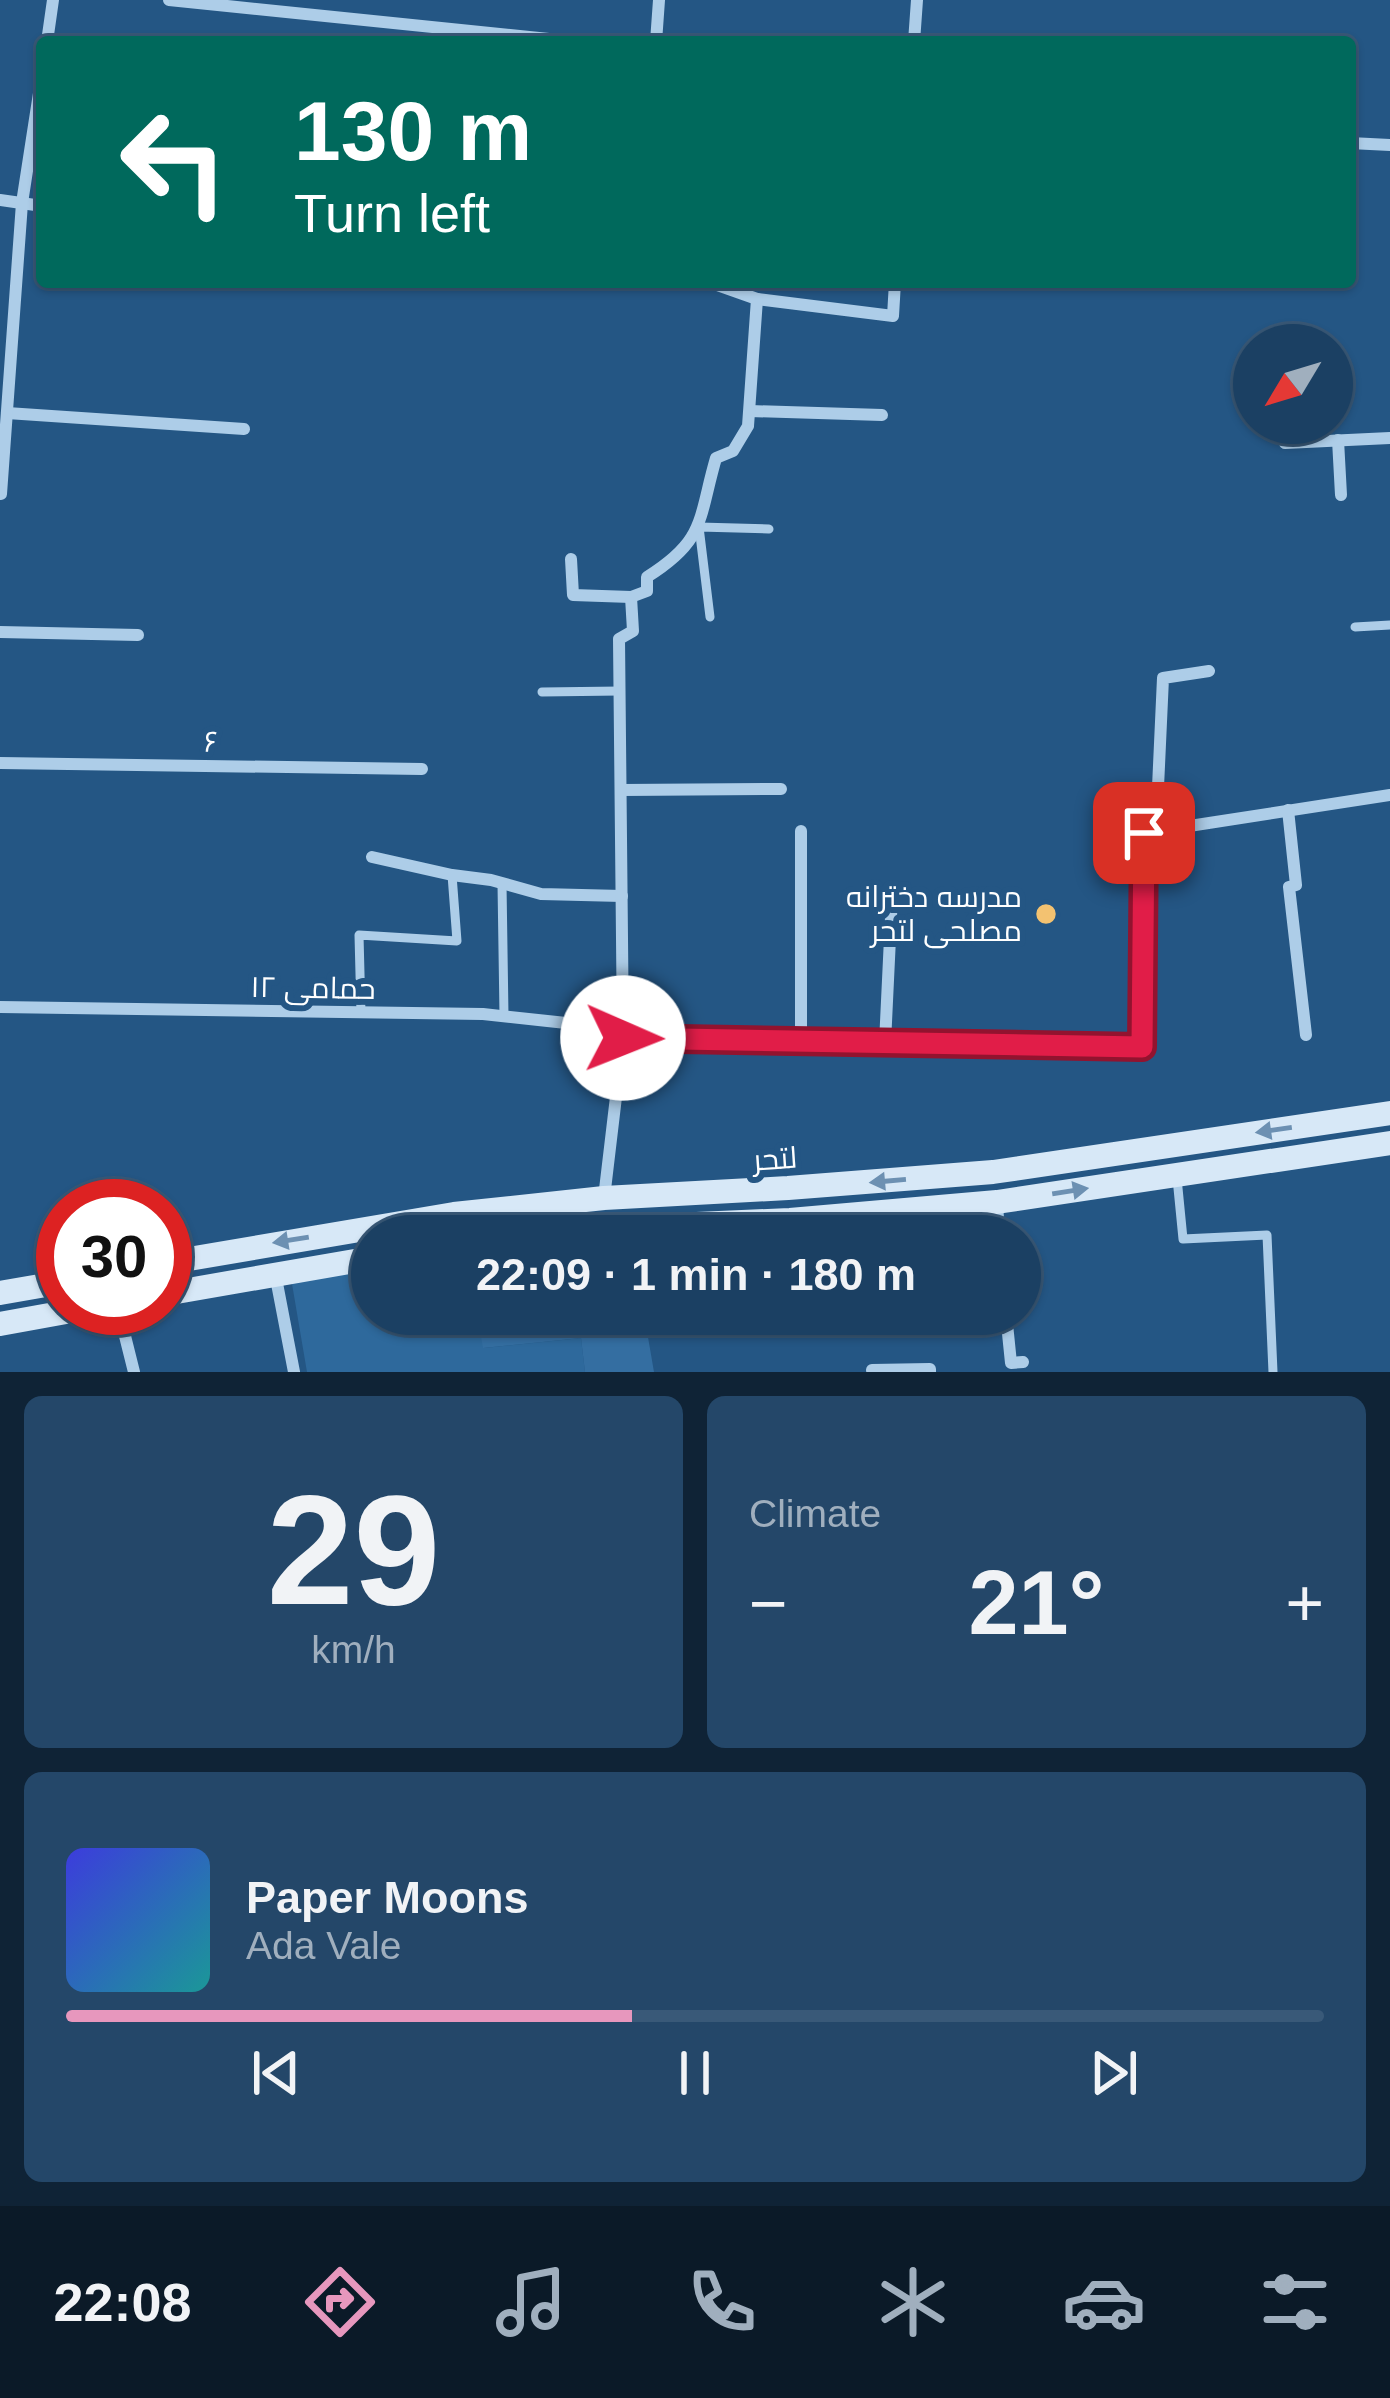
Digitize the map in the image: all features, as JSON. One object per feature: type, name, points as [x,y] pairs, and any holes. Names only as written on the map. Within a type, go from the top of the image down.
[{"type":"street","points":[[48,36],[53,0]]},
{"type":"street","points":[[169,0],[271,5],[528,36]]},
{"type":"street","points":[[656,36],[658,0]]},
{"type":"street","points":[[914,36],[916,0]]},
{"type":"street","points":[[1,494],[22,203],[36,113]]},
{"type":"street","points":[[1356,143],[1390,145]]},
{"type":"street","points":[[0,200],[36,205]]},
{"type":"street","points":[[726,288],[757,299],[893,316],[895,288]]},
{"type":"street","points":[[571,559],[573,595],[631,597],[647,591],[646,578],[682,553],[699,527],[716,458],[733,452],[748,426],[757,299]]},
{"type":"street","points":[[749,411],[882,415]]},
{"type":"street","points":[[4,418],[244,429]]},
{"type":"street","points":[[1353,439],[1390,438]]},
{"type":"street","points":[[1338,444],[1342,495]]},
{"type":"street","points":[[605,1215],[623,1038],[619,639],[633,632],[631,597]]},
{"type":"street","points":[[0,632],[138,635]]},
{"type":"street","points":[[1209,671],[1163,678],[1156,831],[1390,795]]},
{"type":"street","name":"۶","points":[[0,763],[422,770]]},
{"type":"street","points":[[621,790],[781,789]]},
{"type":"street","points":[[1288,810],[1296,885],[1289,886],[1306,1035]]},
{"type":"street","points":[[801,831],[801,1041]]},
{"type":"street","name":"حمامی ۱۲","points":[[0,1007],[504,1016],[566,1023],[623,1038],[1142,1047],[1144,833],[1156,831]]},
{"type":"street","points":[[372,857],[541,894],[622,896]]},
{"type":"street","points":[[885,1042],[892,896]]},
{"type":"street","name":"لتحر","points":[[192,1258],[454,1214],[604,1198],[993,1172],[1390,1113]]},
{"type":"street","name":"لتحر","points":[[848,1215],[997,1202],[1390,1143]]},
{"type":"street","points":[[788,1189],[790,1215]]},
{"type":"street","points":[[997,1202],[998,1215]]},
{"type":"street","points":[[192,1289],[351,1261]]},
{"type":"street","points":[[275,1273],[294,1372]]},
{"type":"street","points":[[0,1293],[36,1287]]},
{"type":"street","points":[[0,1324],[36,1317]]},
{"type":"street","points":[[125,1335],[134,1372]]},
{"type":"street","points":[[1008,1335],[1011,1364],[1023,1361]]},
{"type":"street","points":[[872,1370],[930,1372]]},
{"type":"lane","points":[[710,617],[699,527],[769,529]]},
{"type":"lane","points":[[1355,627],[1390,625]]},
{"type":"lane","points":[[542,692],[620,691]]},
{"type":"lane","points":[[361,1013],[359,935],[457,941],[452,875]]},
{"type":"lane","points":[[502,884],[504,1016]]},
{"type":"lane","points":[[1177,1175],[1183,1239],[1267,1235],[1274,1372]]},
{"type":"shaded area","points":[[351,1268],[351,1335],[481,1335],[484,1348],[581,1338],[585,1372],[307,1372],[291,1278]]},
{"type":"building","points":[[481,1335],[648,1335],[654,1372],[585,1372],[581,1338],[483,1348]]},
{"type":"place","name":"مدرسه دخترانه مصلحی لتحر","points":[[1046,914]]},
{"type":"route","points":[[623,1038],[1142,1047],[1144,833]]}]
